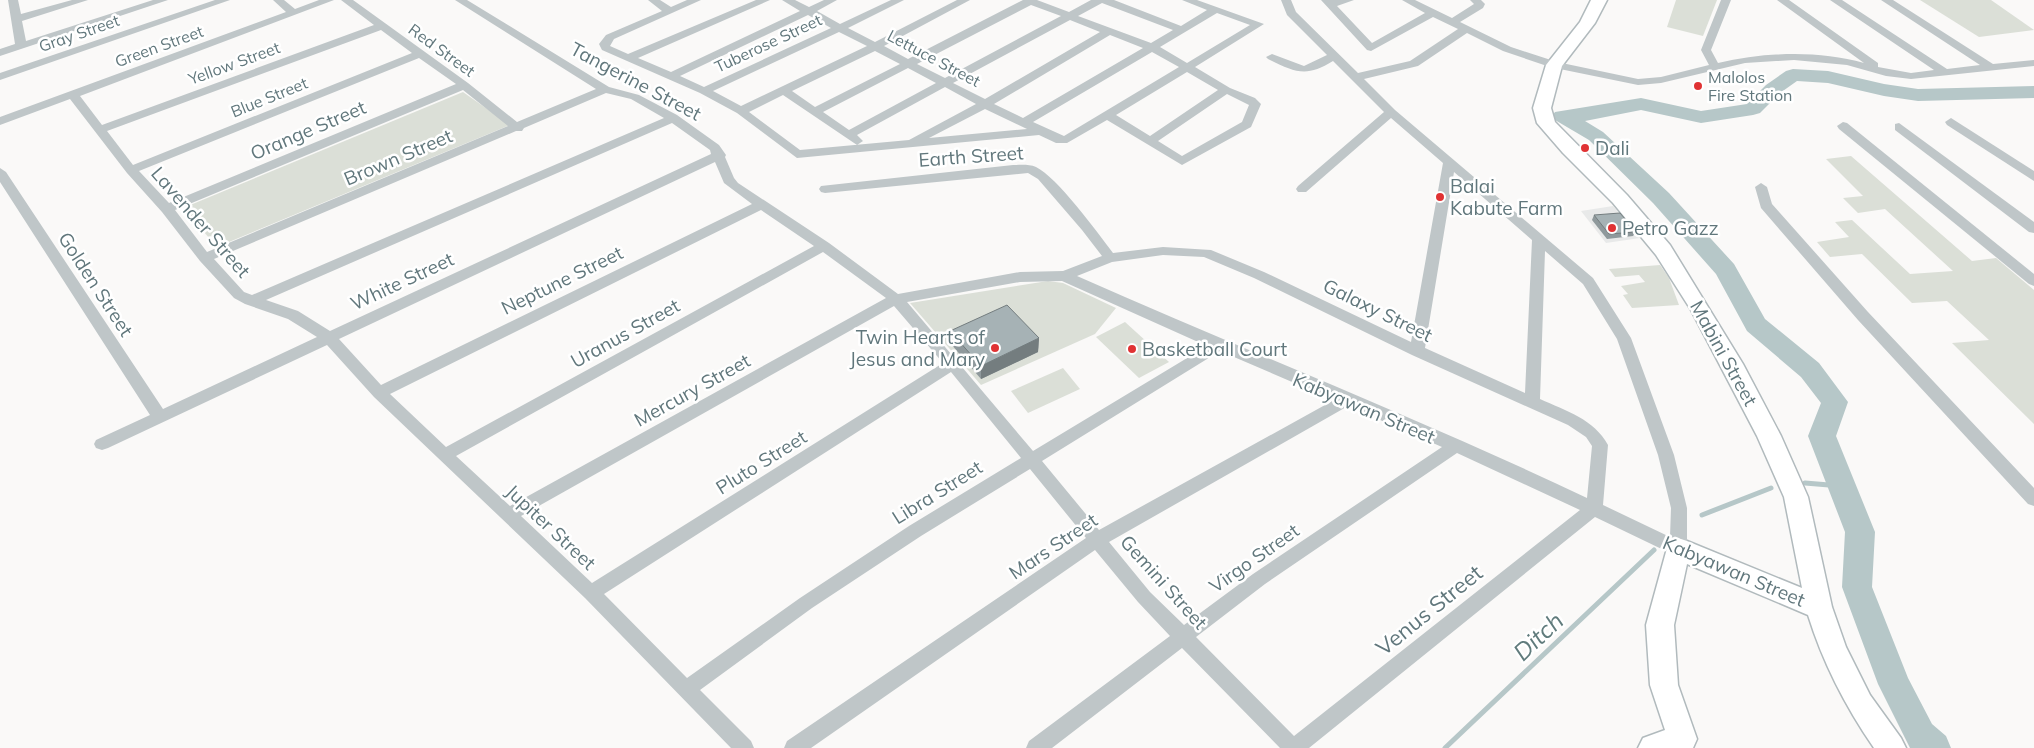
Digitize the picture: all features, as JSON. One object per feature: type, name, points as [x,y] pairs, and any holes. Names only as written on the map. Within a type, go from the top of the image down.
[{"type":"main road","name":"Mabini Street","points":[[1599,0],[1587,23],[1554,65],[1542,108],[1546,123],[1569,149],[1620,199],[1663,250],[1709,324],[1769,436],[1796,497],[1820,607],[1837,658],[1860,704],[1891,748]]},
{"type":"main road","name":"Kabyawan Street","points":[[1678,549],[1820,607]]},
{"type":"main road","points":[[1653,748],[1685,743],[1664,685],[1660,625],[1678,549]]},
{"type":"street","points":[[13,0],[21,46]]},
{"type":"street","points":[[16,19],[83,0]]},
{"type":"street","points":[[0,53],[163,0]]},
{"type":"street","name":"Gray Street","points":[[0,77],[225,0]]},
{"type":"street","points":[[278,0],[293,13]]},
{"type":"street","name":"Green Street","points":[[0,120],[73,95],[329,0]]},
{"type":"street","name":"Red Street","points":[[346,0],[464,85],[518,128]]},
{"type":"street","name":"Tangerine Street","points":[[460,0],[605,89],[635,97],[673,118],[715,148],[720,155]]},
{"type":"street","points":[[653,0],[670,11]]},
{"type":"street","points":[[696,0],[606,40],[604,44],[606,48],[672,76],[741,111],[797,154],[1040,131]]},
{"type":"street","points":[[630,57],[764,0]]},
{"type":"street","name":"Lettuce Street","points":[[787,0],[1056,139],[1067,139],[1109,116]]},
{"type":"street","points":[[672,76],[832,0]]},
{"type":"street","name":"Tuberose Street","points":[[704,91],[899,0]]},
{"type":"street","points":[[741,111],[876,46],[965,0]]},
{"type":"street","points":[[814,112],[910,64],[1029,0],[1152,48],[1187,69],[1226,90],[1254,102],[1247,124],[1184,161],[1180,161],[1109,116],[1187,69],[1259,24],[1187,0]]},
{"type":"street","points":[[848,135],[947,84],[1099,0]]},
{"type":"street","points":[[1105,0],[1182,30]]},
{"type":"street","points":[[1286,0],[1291,13],[1391,112],[1588,281],[1624,338],[1666,455],[1679,508],[1678,549]]},
{"type":"street","points":[[1327,2],[1349,0]]},
{"type":"street","points":[[1407,0],[1507,49],[1554,65],[1630,81],[1646,82],[1714,65],[1745,60],[1794,57],[1848,62],[1886,73],[1911,76],[1990,66],[2034,63]]},
{"type":"street","points":[[1452,22],[1479,6],[1480,4],[1475,0]]},
{"type":"street","points":[[1714,65],[1706,50],[1726,0]]},
{"type":"street","points":[[1782,0],[1886,73]]},
{"type":"street","points":[[1835,0],[1944,72]]},
{"type":"street","points":[[1886,0],[1990,66]]},
{"type":"street","points":[[1327,2],[1380,59],[1414,64],[1466,29]]},
{"type":"street","points":[[1023,123],[1215,10]]},
{"type":"street","points":[[1356,76],[1380,59],[1432,13]]},
{"type":"street","name":"Yellow Street","points":[[98,130],[381,26]]},
{"type":"street","points":[[906,145],[985,104],[1109,31]]},
{"type":"street","name":"Blue Street","points":[[131,170],[419,54]]},
{"type":"street","points":[[1272,57],[1306,71],[1313,69],[1334,55]]},
{"type":"street","name":"Orange Street","points":[[167,209],[464,85]]},
{"type":"street","name":"Brown Street","points":[[205,258],[518,128],[605,89]]},
{"type":"street","points":[[1150,141],[1226,90]]},
{"type":"street","points":[[784,91],[867,148]]},
{"type":"street","name":"Lavender Street","points":[[73,95],[98,130],[131,170],[167,209],[205,258],[239,295],[250,301],[293,315],[328,337]]},
{"type":"street","points":[[1302,189],[1391,112]]},
{"type":"street","points":[[250,301],[673,118]]},
{"type":"street","points":[[1951,122],[2034,177]]},
{"type":"street","points":[[1843,126],[2034,281]]},
{"type":"street","points":[[1899,127],[2034,229]]},
{"type":"street","points":[[720,155],[728,180],[824,246],[896,299]]},
{"type":"street","name":"White Street","points":[[102,444],[720,155]]},
{"type":"street","points":[[1417,351],[1449,162]]},
{"type":"street","name":"Earth Street","points":[[826,189],[1013,169],[1031,169],[1042,176],[1088,227],[1110,258]]},
{"type":"street","name":"Golden Street","points":[[0,172],[160,417]]},
{"type":"street","points":[[1761,187],[1766,205],[1863,316],[2034,499]]},
{"type":"street","name":"Neptune Street","points":[[380,392],[762,204]]},
{"type":"street","points":[[1532,402],[1539,238]]},
{"type":"street","name":"Uranus Street","points":[[445,455],[824,246]]},
{"type":"street","name":"Galaxy Street","points":[[1064,276],[1110,258],[1163,251],[1206,253],[1259,275],[1417,351],[1574,421],[1592,432],[1600,445],[1594,508]]},
{"type":"street","name":"Kabyawan Street","points":[[896,299],[1020,277],[1064,276],[1454,447],[1513,470],[1678,549]]},
{"type":"street","name":"Gemini Street","points":[[896,299],[953,364],[1144,597],[1294,748]]},
{"type":"street","name":"Mercury Street","points":[[507,516],[896,299]]},
{"type":"street","name":"Jupiter Street","points":[[328,337],[380,392],[507,516],[591,594],[744,748]]},
{"type":"street","name":"Libra Street","points":[[687,689],[806,603],[915,531],[1218,345]]},
{"type":"street","name":"Pluto Street","points":[[591,594],[953,364]]},
{"type":"street","name":"Mars Street","points":[[794,748],[1097,540],[1347,400]]},
{"type":"street","name":"Virgo Street","points":[[1036,748],[1259,579],[1454,447]]},
{"type":"street","name":"Venus Street","points":[[1294,748],[1594,508]]},
{"type":"shaded area","points":[[1676,0],[1717,0],[1703,36],[1667,27]]},
{"type":"shaded area","points":[[1920,0],[1991,0],[2034,30],[1979,37]]},
{"type":"shaded area","points":[[463,92],[510,125],[217,247],[183,208]]},
{"type":"shaded area","points":[[1851,156],[1972,261],[1996,258],[2034,290],[2034,424],[1952,343],[1989,340],[1947,301],[1912,303],[1862,254],[1830,257],[1817,242],[1849,237],[1835,222],[1852,220],[1910,274],[1953,271],[1885,209],[1858,213],[1843,198],[1863,196],[1826,159]]},
{"type":"shaded area","points":[[1613,206],[1640,238],[1606,243],[1581,211]]},
{"type":"shaded area","points":[[1660,265],[1669,278],[1679,305],[1632,308],[1623,295],[1628,294],[1621,286],[1645,282],[1639,275],[1615,277],[1609,269]]},
{"type":"shaded area","points":[[1048,281],[1063,283],[1116,308],[1095,334],[981,385],[910,303]]},
{"type":"shaded area","name":"Basketball Court","points":[[1125,322],[1169,362],[1139,378],[1096,337]]},
{"type":"shaded area","points":[[1063,368],[1080,389],[1028,413],[1011,391]]},
{"type":"building","name":"Petro Gazz","points":[[1620,213],[1636,232],[1609,234],[1594,215]]},
{"type":"building","name":"Twin Hearts of Jesus and Mary","points":[[1007,305],[1039,338],[981,366],[950,331]]},
{"type":"waterway","points":[[1934,748],[1920,735],[1894,684],[1857,587],[1860,532],[1822,436],[1835,402],[1810,370],[1756,325],[1726,270],[1661,198],[1596,136],[1562,116],[1582,115],[1641,104],[1701,117],[1753,109],[1773,89],[1793,75],[1828,77],[1884,90],[1918,95],[2034,92]]},
{"type":"waterway","name":"Ditch","points":[[1805,483],[1841,486]]},
{"type":"waterway","name":"Ditch","points":[[1702,515],[1771,488]]},
{"type":"waterway","name":"Ditch","points":[[1445,748],[1654,550]]},
{"type":"place","name":"Malolos Fire Station","points":[[1698,86]]},
{"type":"place","name":"Dali","points":[[1585,148]]},
{"type":"place","name":"Balai Kabute Farm","points":[[1440,197]]},
{"type":"place","name":"Petro Gazz","points":[[1612,228]]},
{"type":"place","name":"Twin Hearts of Jesus and Mary","points":[[995,348]]},
{"type":"place","name":"Basketball Court","points":[[1132,349]]}]
